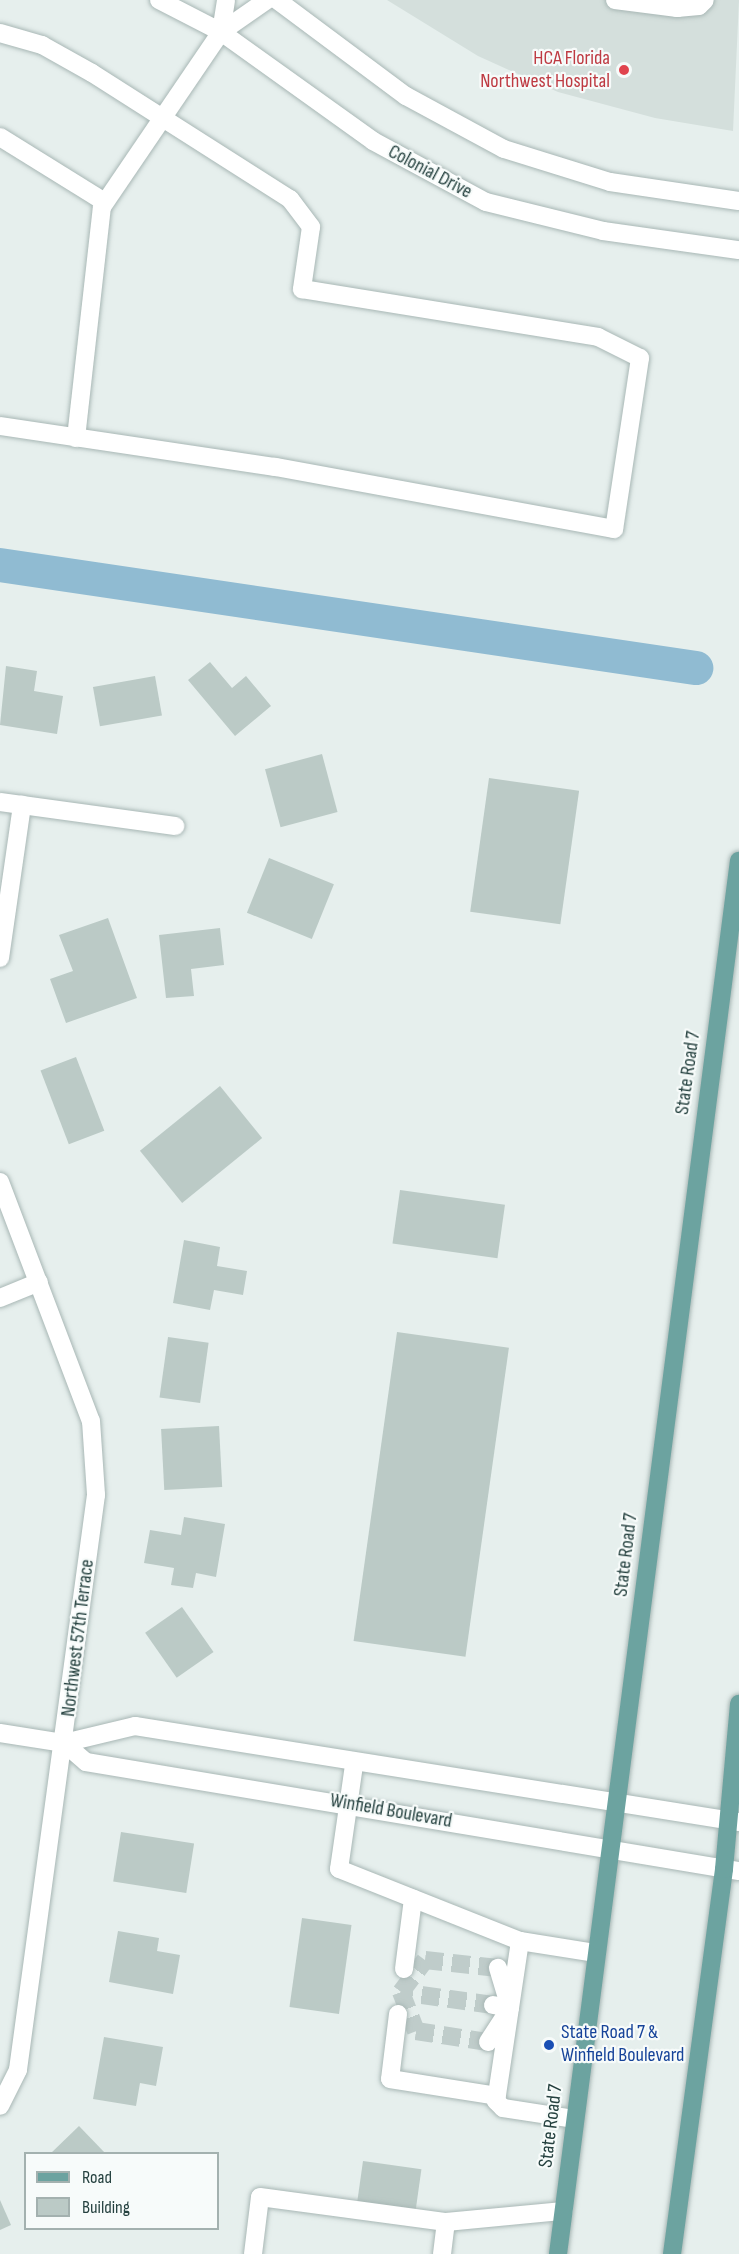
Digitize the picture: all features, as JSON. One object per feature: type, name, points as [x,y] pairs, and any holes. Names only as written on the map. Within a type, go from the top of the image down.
[{"type":"main road","name":"State Road 7","points":[[558,2254],[739,861]]},
{"type":"main road","points":[[672,2254],[732,1870],[732,1819],[739,1704]]},
{"type":"street","name":"Colonial Drive","points":[[159,0],[221,32],[373,141],[486,202],[603,231],[739,250]]},
{"type":"street","points":[[221,32],[226,0]]},
{"type":"street","points":[[76,438],[105,202],[221,32],[267,0]]},
{"type":"street","points":[[277,0],[406,96],[504,149],[610,182],[739,201]]},
{"type":"street","points":[[615,0],[677,8],[699,6],[705,0]]},
{"type":"street","points":[[0,33],[42,45],[162,117],[290,199],[311,227],[302,289],[598,337],[640,358],[614,529],[0,426]]},
{"type":"street","points":[[0,137],[105,202]]},
{"type":"street","points":[[0,802],[174,826]]},
{"type":"street","points":[[0,958],[22,805]]},
{"type":"street","name":"Northwest 57th Terrace","points":[[0,1182],[91,1421],[96,1496],[18,2070],[1,2105]]},
{"type":"street","points":[[0,1298],[39,1282]]},
{"type":"street","name":"Winfield Boulevard","points":[[0,1733],[64,1743],[135,1726],[354,1765],[616,1805],[732,1819]]},
{"type":"street","name":"Winfield Boulevard","points":[[64,1743],[86,1762],[732,1870]]},
{"type":"street","points":[[354,1765],[346,1804],[339,1869],[520,1941],[596,1953]]},
{"type":"street","points":[[404,1969],[413,1899]]},
{"type":"street","points":[[488,2042],[502,2007],[520,1941]]},
{"type":"street","points":[[498,1968],[502,2007],[497,2096],[503,2108],[575,2120]]},
{"type":"street","points":[[398,2014],[390,2079],[497,2096]]},
{"type":"street","points":[[253,2254],[260,2197],[446,2222],[563,2211]]},
{"type":"street","points":[[442,2254],[446,2222]]},
{"type":"shaded area","name":"HCA Florida Northwest Hospital","points":[[387,0],[739,0],[733,131],[655,118],[558,92],[478,56]]},
{"type":"building","points":[[210,662],[232,688],[246,676],[271,706],[235,736],[188,680]]},
{"type":"building","points":[[6,666],[37,671],[34,691],[63,696],[57,734],[0,725]]},
{"type":"building","points":[[155,676],[162,715],[100,726],[93,687]]},
{"type":"building","points":[[322,754],[338,812],[281,827],[265,769]]},
{"type":"building","points":[[489,778],[579,791],[560,924],[470,912]]},
{"type":"building","points":[[269,858],[334,884],[312,939],[247,913]]},
{"type":"building","points":[[108,918],[137,998],[66,1023],[50,979],[73,971],[59,935]]},
{"type":"building","points":[[220,928],[224,965],[191,969],[194,996],[166,998],[159,935]]},
{"type":"building","points":[[76,1057],[104,1131],[69,1144],[41,1071]]},
{"type":"building","points":[[220,1086],[262,1138],[182,1203],[140,1151]]},
{"type":"building","points":[[400,1190],[505,1205],[497,1258],[392,1243]]},
{"type":"building","points":[[184,1240],[220,1247],[217,1266],[247,1271],[243,1295],[214,1290],[210,1310],[173,1303]]},
{"type":"building","points":[[397,1332],[509,1348],[465,1657],[354,1641]]},
{"type":"building","points":[[168,1337],[209,1343],[200,1403],[160,1397]]},
{"type":"building","points":[[219,1426],[222,1487],[164,1490],[161,1429]]},
{"type":"building","points":[[184,1517],[225,1524],[216,1577],[196,1573],[193,1588],[171,1585],[174,1568],[144,1563],[150,1530],[181,1535]]},
{"type":"building","points":[[182,1607],[214,1652],[177,1678],[145,1633]]},
{"type":"building","points":[[121,1832],[194,1844],[186,1893],[113,1881]]},
{"type":"building","points":[[302,1918],[352,1925],[339,2014],[289,2007]]},
{"type":"building","points":[[118,1931],[159,1938],[157,1951],[180,1955],[173,1994],[109,1982]]},
{"type":"building","points":[[104,2037],[163,2047],[156,2086],[140,2083],[136,2106],[93,2099]]},
{"type":"building","points":[[79,2126],[104,2152],[52,2152]]},
{"type":"building","points":[[363,2161],[421,2169],[416,2211],[357,2203]]},
{"type":"building","points":[[0,2200],[11,2225],[0,2230]]},
{"type":"waterway","points":[[0,565],[696,668]]},
{"type":"tunnel","points":[[493,2005],[401,1992],[425,1960],[498,1968]]},
{"type":"tunnel","points":[[401,1992],[416,2031],[488,2042]]},
{"type":"place","name":"HCA Florida Northwest Hospital","points":[[624,70]]},
{"type":"place","name":"State Road 7 & Winfield Boulevard","points":[[549,2045]]}]
